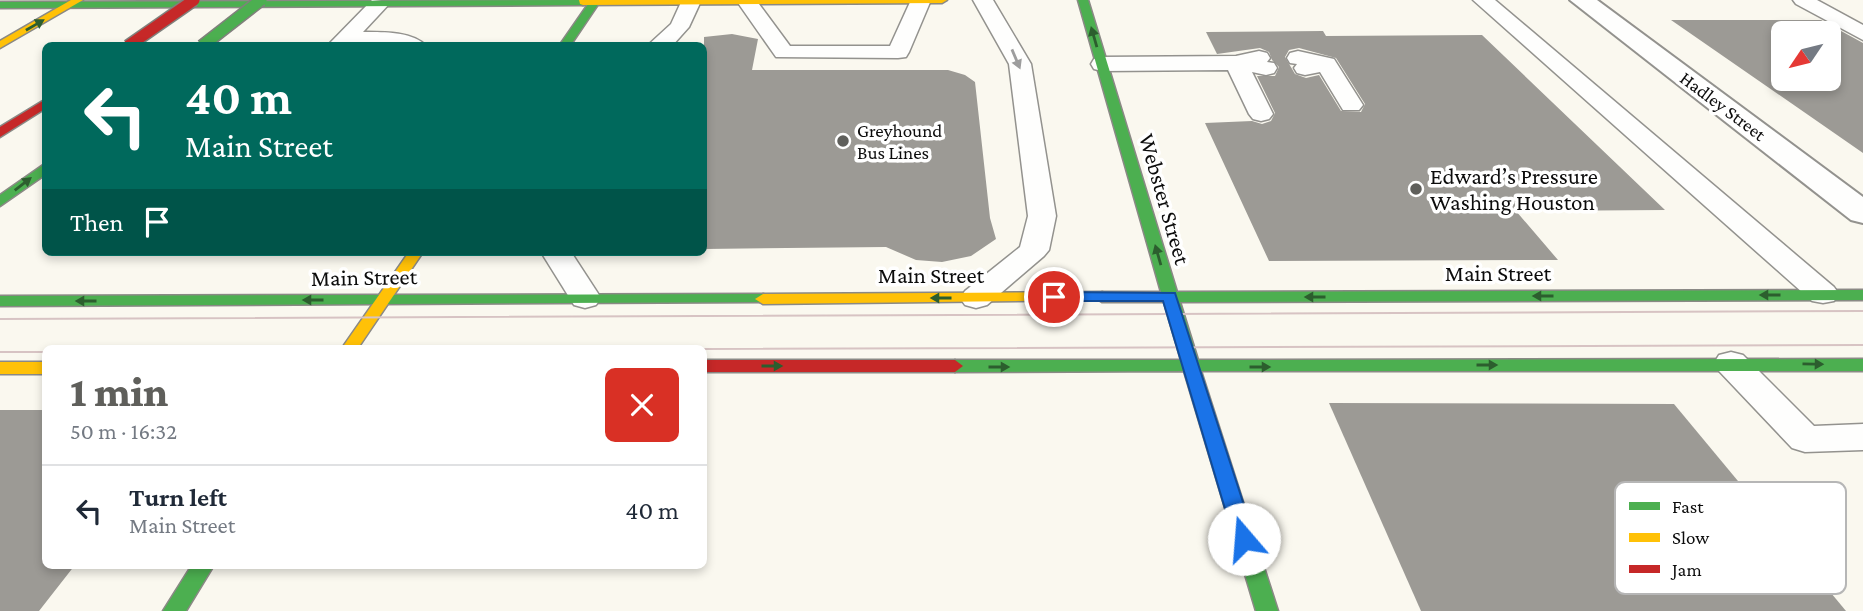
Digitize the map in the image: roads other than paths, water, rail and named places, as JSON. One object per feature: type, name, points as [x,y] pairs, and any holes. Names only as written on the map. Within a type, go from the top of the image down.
[{"type":"main road","points":[[134,42],[194,0]]},
{"type":"main road","points":[[207,42],[261,0]]},
{"type":"main road","points":[[0,5],[73,2],[942,0]]},
{"type":"main road","name":"Webster Street","points":[[1083,0],[1191,368],[1267,611]]},
{"type":"main road","points":[[567,42],[596,1]]},
{"type":"main road","points":[[0,46],[73,2]]},
{"type":"main road","points":[[0,133],[42,105]]},
{"type":"main road","points":[[0,202],[42,170]]},
{"type":"main road","points":[[352,345],[413,256]]},
{"type":"main road","name":"Main Street","points":[[0,302],[1863,295]]},
{"type":"main road","points":[[707,366],[1191,368],[1731,363],[1863,365]]},
{"type":"main road","points":[[0,368],[42,368]]},
{"type":"main road","points":[[174,611],[201,569]]},
{"type":"street","name":"Hadley Street","points":[[1582,0],[1863,213]]},
{"type":"lane","points":[[745,0],[784,52],[898,52],[921,0]]},
{"type":"lane","points":[[976,298],[1034,250],[1042,216],[1020,64],[983,0]]},
{"type":"lane","points":[[1483,0],[1823,295]]},
{"type":"lane","points":[[1803,0],[1863,34]]},
{"type":"lane","points":[[664,42],[672,37],[685,19],[691,1]]},
{"type":"lane","points":[[340,42],[381,2]]},
{"type":"lane","points":[[340,42],[380,38],[407,42]]},
{"type":"lane","points":[[1236,63],[1261,114]]},
{"type":"lane","points":[[1102,64],[1262,63]]},
{"type":"lane","points":[[1310,64],[1351,105]]},
{"type":"lane","points":[[559,256],[585,298]]},
{"type":"lane","points":[[1731,363],[1805,439],[1863,437]]},
{"type":"tram line","points":[[0,319],[1863,311]]},
{"type":"tram line","points":[[707,349],[1863,345]]},
{"type":"tram line","points":[[0,352],[42,352]]},
{"type":"place","name":"Greyhound Bus Lines","points":[[843,141]]},
{"type":"place","name":"Edward’s Pressure Washing Houston","points":[[1416,189]]}]
